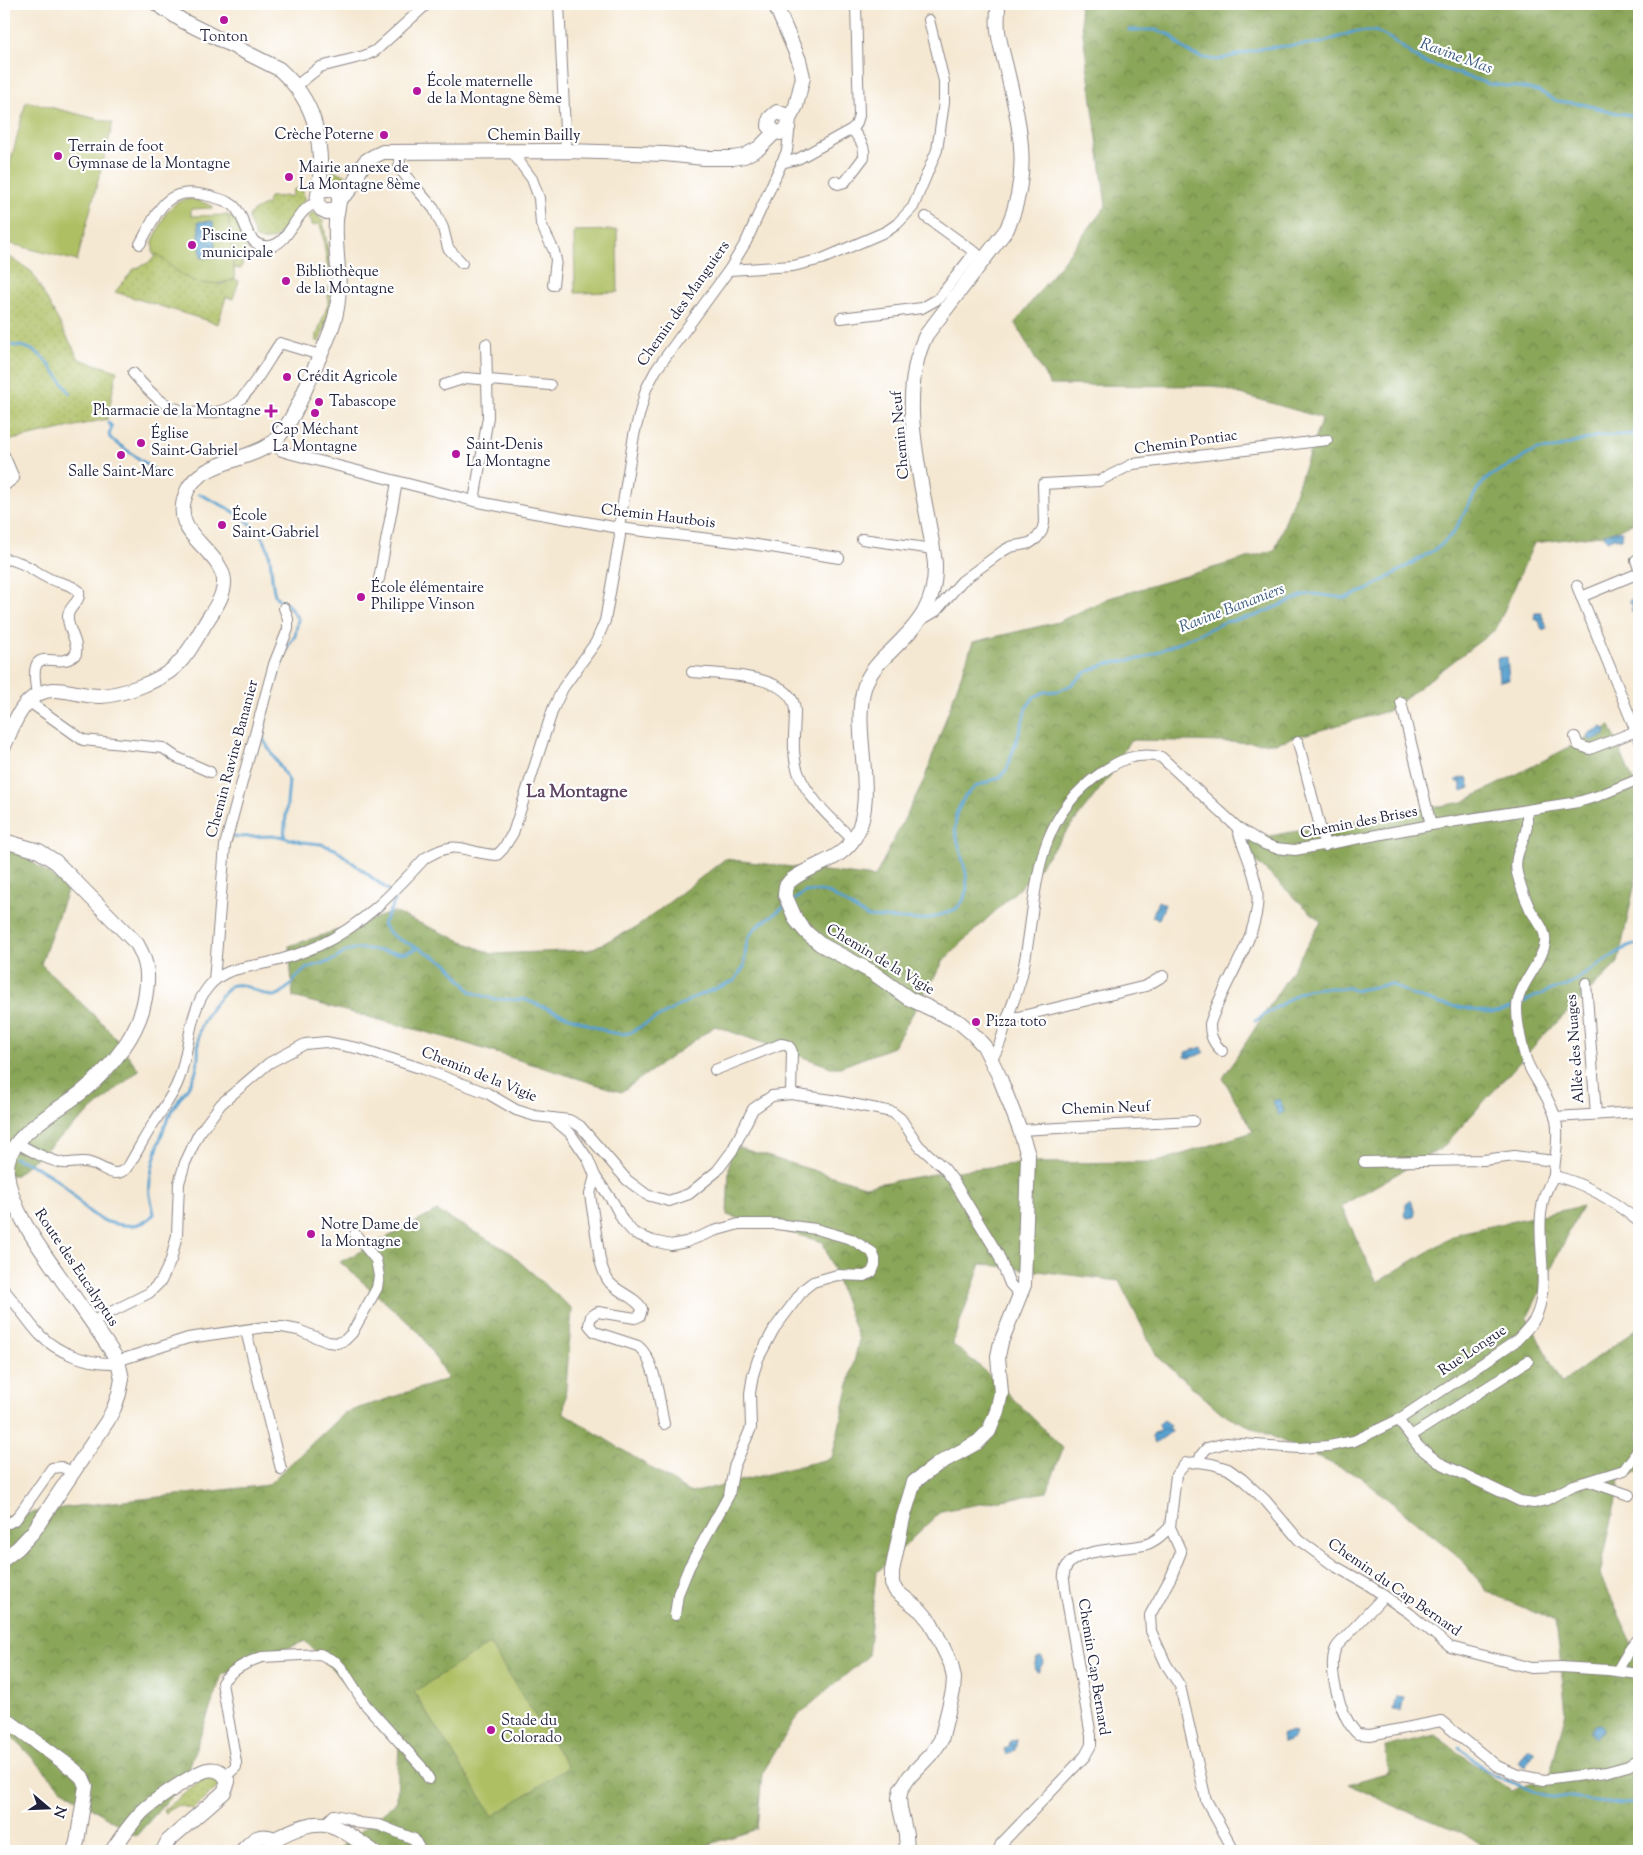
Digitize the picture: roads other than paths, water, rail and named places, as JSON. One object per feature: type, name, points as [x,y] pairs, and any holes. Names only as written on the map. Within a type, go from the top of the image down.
[{"type":"street","points":[[4,746],[20,712],[33,698],[50,689],[63,689],[88,695],[112,694],[164,677],[185,656],[218,602],[224,580],[223,574],[214,560],[188,532],[185,526],[183,508],[186,493],[190,484],[206,471],[272,443],[296,408],[333,327],[337,312],[339,280],[336,245],[316,127],[309,105],[296,86],[279,69],[183,20],[157,4]]},
{"type":"street","points":[[296,86],[320,67],[364,56],[375,51],[427,4]]},
{"type":"street","points":[[559,4],[566,152]]},
{"type":"street","name":"Chemin des Manguiers","points":[[214,981],[236,968],[266,963],[303,953],[344,932],[376,909],[426,858],[435,852],[454,846],[497,855],[513,833],[553,709],[563,688],[596,642],[605,622],[620,536],[619,528],[634,435],[646,389],[656,370],[729,270],[746,242],[787,151],[790,133],[780,125],[796,106],[803,77],[799,60],[775,4]]},
{"type":"street","points":[[781,163],[798,159],[856,125],[860,116],[856,4]]},
{"type":"street","name":"Chemin Neuf","points":[[853,840],[861,822],[863,809],[862,705],[865,685],[879,663],[920,621],[928,608],[935,577],[933,549],[918,467],[913,413],[913,372],[926,335],[979,256],[1007,229],[1020,191],[1022,168],[1016,109],[994,5]]},
{"type":"street","points":[[729,270],[793,266],[822,259],[887,231],[897,224],[913,207],[937,150],[944,103],[944,81],[929,20]]},
{"type":"street","name":"Chemin Bailly","points":[[328,201],[348,193],[366,162],[371,157],[383,152],[566,152],[665,154],[704,158],[733,158],[750,153],[780,125]]},
{"type":"street","points":[[835,181],[838,184],[845,182],[864,157],[862,145],[852,129]]},
{"type":"street","points":[[401,152],[399,168],[434,208],[443,228],[448,248],[462,263]]},
{"type":"street","points":[[512,152],[532,179],[539,198],[540,224],[554,251],[556,260],[553,285]]},
{"type":"street","points":[[140,244],[164,203],[173,196],[183,193],[214,197],[234,206],[253,241],[271,246],[285,236],[307,207],[328,201]]},
{"type":"street","points":[[841,318],[922,308],[930,305],[979,256],[926,217]]},
{"type":"street","points":[[133,373],[153,394],[170,407],[190,413],[213,413],[227,409],[240,400],[280,343],[320,355]]},
{"type":"street","points":[[474,501],[488,422],[486,344]]},
{"type":"street","points":[[444,384],[466,378],[550,385]]},
{"type":"street","name":"Chemin Pontiac","points":[[920,621],[936,611],[962,581],[1003,551],[1010,547],[1030,543],[1037,538],[1042,531],[1044,523],[1043,484],[1099,481],[1133,464],[1327,440]]},
{"type":"street","name":"Chemin Hautbois","points":[[272,443],[282,451],[292,454],[474,501],[619,528],[751,544],[839,558]]},
{"type":"street","points":[[4,455],[14,478],[4,486]]},
{"type":"street","points":[[379,579],[397,482]]},
{"type":"street","points":[[862,539],[933,549]]},
{"type":"street","points":[[4,559],[17,560],[49,579],[76,588],[80,594],[79,600],[71,609],[68,617],[76,645],[76,654],[68,659],[46,659],[38,663],[34,672],[33,698]]},
{"type":"street","points":[[1581,597],[1638,567]]},
{"type":"street","points":[[1576,737],[1578,745],[1590,749],[1638,734],[1577,586]]},
{"type":"street","name":"Chemin Ravine Bananier","points":[[214,981],[225,845],[274,664],[288,629],[288,619],[284,608]]},
{"type":"street","points":[[692,672],[740,676],[768,682],[791,698],[795,708],[794,753],[797,771],[813,798],[853,840]]},
{"type":"street","points":[[33,698],[83,740],[163,748],[176,757],[210,772]]},
{"type":"street","points":[[1402,702],[1431,825]]},
{"type":"street","points":[[1298,742],[1325,846]]},
{"type":"street","name":"Chemin des Brises","points":[[991,1059],[998,1047],[1023,972],[1038,870],[1046,842],[1055,821],[1067,803],[1090,780],[1117,762],[1132,756],[1161,757],[1237,827],[1264,844],[1276,848],[1295,850],[1431,825],[1578,802],[1639,779]]},
{"type":"street","points":[[1526,810],[1528,824],[1518,853],[1517,870],[1526,900],[1542,929],[1545,940],[1541,957],[1520,994],[1516,1011],[1527,1061],[1555,1117],[1558,1140],[1554,1161],[1554,1176],[1586,1186],[1608,1199],[1639,1222]]},
{"type":"street","points":[[1222,1051],[1215,1045],[1212,1039],[1210,1024],[1251,932],[1257,905],[1257,888],[1237,827]]},
{"type":"street","name":"Chemin de la Vigie","points":[[853,840],[840,854],[826,863],[790,880],[786,886],[785,896],[796,920],[820,944],[872,972],[908,998],[959,1022],[973,1034],[984,1046],[991,1059],[1026,1146],[1028,1167],[1024,1284],[1001,1342],[998,1356],[1001,1393],[997,1411],[989,1431],[978,1442],[938,1464],[914,1482],[903,1518],[892,1571],[892,1584],[896,1591],[921,1610],[931,1623],[951,1664],[954,1678],[951,1701],[941,1740],[901,1789],[900,1808],[906,1835],[907,1851]]},
{"type":"street","points":[[4,841],[39,851],[56,862],[137,944],[144,957],[147,972],[147,986],[140,1017],[133,1033],[118,1055],[84,1090],[28,1131],[15,1146],[63,1163],[90,1163],[114,1174],[123,1172],[128,1167],[176,1087],[192,1024],[204,994],[214,981]]},
{"type":"street","points":[[1007,1018],[1146,986],[1163,976]]},
{"type":"street","name":"Allée des Nuages","points":[[1586,983],[1596,1114]]},
{"type":"street","name":"Chemin de la Vigie","points":[[91,1322],[149,1294],[161,1281],[171,1260],[177,1235],[179,1183],[185,1163],[198,1135],[221,1104],[269,1063],[305,1044],[326,1042],[394,1058],[486,1093],[516,1110],[535,1116],[569,1120],[580,1126],[627,1180],[647,1194],[669,1201],[689,1194],[716,1171],[732,1152],[753,1109],[772,1096],[791,1094],[892,1112],[901,1118],[919,1146],[944,1168],[953,1180],[998,1254],[1010,1284],[1020,1295]]},
{"type":"street","points":[[715,1070],[781,1044],[787,1045],[791,1047],[792,1052],[791,1094]]},
{"type":"street","name":"Allée des Nuages","points":[[1555,1117],[1639,1112]]},
{"type":"street","points":[[551,1117],[570,1133],[588,1159],[595,1176],[613,1202],[623,1221],[634,1234],[671,1245],[686,1242],[739,1224],[776,1224],[816,1229],[851,1239],[872,1252],[876,1259],[872,1272],[865,1276],[837,1275],[813,1282],[804,1289],[774,1329],[758,1359],[753,1375],[750,1393],[751,1428],[734,1467],[729,1496],[689,1567],[678,1594],[675,1615]]},
{"type":"street","name":"Chemin Neuf","points":[[1020,1130],[1193,1121]]},
{"type":"street","name":"Route des Eucalyptus","points":[[4,1559],[33,1532],[108,1420],[116,1402],[122,1379],[118,1361],[27,1229],[13,1200],[8,1179],[8,1164],[15,1146]]},
{"type":"street","points":[[1364,1162],[1484,1160],[1514,1156],[1554,1161]]},
{"type":"street","points":[[595,1176],[590,1194],[603,1271],[610,1282],[640,1304],[642,1309],[640,1316],[635,1318],[598,1312],[590,1316],[589,1325],[595,1332],[638,1346],[643,1351],[648,1358],[651,1368],[664,1424]]},
{"type":"street","name":"Rue Longue","points":[[1199,1462],[1201,1455],[1207,1448],[1217,1444],[1299,1448],[1336,1445],[1354,1441],[1398,1420],[1516,1341],[1537,1315],[1542,1293],[1540,1234],[1543,1197],[1554,1176]]},
{"type":"street","points":[[4,1290],[41,1336],[59,1350],[97,1363],[118,1361],[188,1338],[265,1327],[282,1327],[298,1330],[328,1342],[337,1343],[345,1340],[352,1333],[377,1288],[379,1276],[376,1260],[355,1234]]},
{"type":"street","points":[[246,1331],[281,1469]]},
{"type":"street","points":[[1411,1436],[1528,1361]]},
{"type":"street","points":[[1398,1420],[1420,1447],[1438,1462],[1520,1500],[1534,1503],[1546,1500],[1574,1485],[1624,1470],[1639,1449]]},
{"type":"street","points":[[1199,1462],[1186,1463],[1179,1469],[1174,1482],[1170,1527],[1180,1552],[1171,1577],[1152,1610],[1150,1616],[1151,1631],[1166,1664],[1180,1686],[1206,1800],[1234,1851]]},
{"type":"street","name":"Chemin du Cap Bernard","points":[[1199,1462],[1228,1469],[1242,1479],[1265,1500],[1299,1540],[1333,1565],[1409,1613],[1450,1647],[1530,1668],[1560,1667],[1639,1674]]},
{"type":"street","points":[[4,1522],[9,1523],[16,1519],[52,1468],[61,1467],[72,1472]]},
{"type":"street","points":[[1588,1481],[1629,1495]]},
{"type":"street","name":"Chemin Cap Bernard","points":[[998,1851],[1001,1844],[1085,1756],[1091,1745],[1065,1589],[1064,1574],[1069,1562],[1080,1555],[1145,1545],[1162,1536],[1170,1527]]},
{"type":"street","points":[[1384,1596],[1338,1645],[1334,1652],[1340,1708],[1350,1727],[1358,1734],[1370,1735],[1441,1721],[1497,1766],[1518,1775],[1544,1780],[1606,1772],[1628,1766],[1639,1759]]},
{"type":"street","points":[[1617,1671],[1639,1638]]},
{"type":"street","points":[[226,1776],[236,1767],[236,1762],[222,1683],[225,1678],[252,1660],[262,1657],[320,1654],[336,1662],[343,1670],[365,1704],[416,1760],[429,1779]]},
{"type":"street","points":[[4,1718],[82,1777],[86,1786],[86,1795],[74,1851]]},
{"type":"street","points":[[112,1851],[141,1813],[184,1782],[206,1770],[218,1770],[226,1776],[228,1782],[224,1792],[168,1841],[163,1851]]},
{"type":"street","points":[[327,1824],[334,1815],[359,1823],[379,1825],[414,1839],[421,1851]]},
{"type":"street","points":[[242,1851],[254,1838],[262,1836],[275,1845],[308,1824],[327,1824],[340,1829],[373,1851]]},
{"type":"water","points":[[213,221],[216,257],[201,258],[198,222]]},
{"type":"water","points":[[1622,531],[1621,539],[1614,538],[1607,541],[1604,534]]},
{"type":"water","points":[[1634,597],[1639,603],[1639,609],[1633,613],[1631,609],[1633,607],[1629,601]]},
{"type":"water","points":[[1535,613],[1541,613],[1547,628],[1542,630],[1539,621],[1534,619]]},
{"type":"water","points":[[1507,657],[1509,680],[1499,681],[1497,658]]},
{"type":"water","points":[[1602,727],[1606,730],[1605,735],[1592,741],[1588,738],[1589,733]]},
{"type":"water","points":[[1467,777],[1470,788],[1462,791],[1460,782],[1457,782],[1457,779]]},
{"type":"water","points":[[1158,901],[1165,904],[1159,919],[1152,917]]},
{"type":"water","points":[[1202,1047],[1204,1053],[1188,1058],[1185,1057],[1186,1052]]},
{"type":"water","points":[[1280,1099],[1284,1112],[1278,1115],[1273,1101]]},
{"type":"water","points":[[1409,1200],[1412,1202],[1415,1213],[1414,1217],[1407,1218],[1404,1214],[1406,1209],[1405,1203]]},
{"type":"water","points":[[1164,1420],[1170,1425],[1169,1429],[1172,1431],[1155,1444],[1152,1438],[1153,1433],[1160,1431],[1159,1424]]},
{"type":"water","points":[[1042,1657],[1044,1661],[1038,1672],[1034,1669],[1036,1659]]},
{"type":"water","points":[[1396,1696],[1404,1697],[1401,1711],[1393,1710]]},
{"type":"water","points":[[1598,1724],[1601,1725],[1603,1730],[1594,1738],[1590,1732]]},
{"type":"water","points":[[1292,1731],[1295,1733],[1293,1739],[1282,1742],[1281,1735]]},
{"type":"water","points":[[1017,1740],[1015,1750],[1006,1755],[1004,1749],[1009,1746],[1010,1741]]},
{"type":"water","points":[[1528,1747],[1535,1752],[1525,1767],[1518,1762]]},
{"type":"waterway","name":"Ravine Mas","points":[[1129,30],[1155,30],[1171,35],[1179,45],[1192,54],[1217,60],[1264,48],[1321,43],[1353,32],[1375,31],[1391,39],[1421,61],[1489,84],[1525,88],[1540,92],[1557,101],[1582,104],[1617,113],[1639,114]]},
{"type":"waterway","points":[[4,346],[28,348],[36,352],[44,358],[70,393]]},
{"type":"waterway","points":[[108,422],[112,427],[109,435],[111,439],[152,468],[153,474]]},
{"type":"waterway","name":"Ravine Bananiers","points":[[793,901],[805,892],[819,891],[830,894],[868,917],[919,920],[935,917],[956,909],[963,901],[967,888],[966,873],[955,830],[956,814],[965,796],[975,787],[1000,777],[1007,769],[1026,708],[1034,697],[1044,692],[1058,691],[1071,685],[1085,673],[1105,664],[1144,658],[1225,622],[1255,616],[1304,595],[1313,594],[1345,598],[1367,590],[1439,547],[1453,533],[1477,490],[1487,478],[1536,450],[1553,449],[1598,436],[1639,434]]},
{"type":"waterway","points":[[199,494],[241,516],[259,532],[269,553],[275,595],[288,605],[298,619],[295,636],[282,659],[264,720],[263,739],[289,781],[284,837]]},
{"type":"waterway","points":[[233,837],[279,836],[302,842],[321,844],[335,849],[388,890]]},
{"type":"waterway","points":[[395,901],[383,924],[394,936],[419,948]]},
{"type":"waterway","name":"Ravine Bananiers","points":[[14,1158],[32,1165],[56,1179],[87,1210],[98,1218],[114,1224],[132,1225],[140,1223],[148,1220],[154,1214],[150,1195],[153,1163],[170,1115],[189,1086],[196,1071],[201,1026],[212,1008],[230,986],[242,985],[268,996],[274,996],[282,992],[306,969],[333,960],[347,951],[369,949],[401,953],[419,948],[448,964],[471,992],[493,999],[523,999],[608,1032],[629,1033],[695,997],[734,981],[744,967],[746,946],[755,928],[785,906]]},
{"type":"waterway","points":[[1255,1021],[1299,993],[1307,990],[1319,988],[1349,988],[1357,990],[1391,984],[1412,995],[1440,1004],[1491,1013],[1508,1009],[1550,990],[1567,986],[1623,949],[1639,943]]},
{"type":"waterway","points":[[1460,1747],[1484,1769],[1543,1795],[1623,1804],[1639,1803]]},
{"type":"place","name":"Tonton","points":[[224,20]]},
{"type":"place","name":"École maternelle de la Montagne 8ème","points":[[417,91]]},
{"type":"place","name":"Crèche Poterne","points":[[384,135]]},
{"type":"place","name":"Terrain de foot Gymnase de la Montagne","points":[[58,156]]},
{"type":"place","name":"Mairie annexe de La Montagne 8ème","points":[[289,177]]},
{"type":"place","name":"Piscine municipale","points":[[192,245]]},
{"type":"place","name":"Bibliothèque de la Montagne","points":[[286,281]]},
{"type":"place","name":"Crédit Agricole","points":[[287,377]]},
{"type":"place","name":"Tabascope","points":[[319,402]]},
{"type":"place","name":"Pharmacie de la Montagne","points":[[271,411]]},
{"type":"place","name":"Cap Méchant La Montagne","points":[[315,413]]},
{"type":"place","name":"Église Saint-Gabriel","points":[[141,443]]},
{"type":"place","name":"Saint-Denis La Montagne","points":[[456,454]]},
{"type":"place","name":"Salle Saint-Marc","points":[[121,455]]},
{"type":"place","name":"École Saint-Gabriel","points":[[222,525]]},
{"type":"place","name":"École élémentaire Philippe Vinson","points":[[361,597]]},
{"type":"place","name":"Pizza toto","points":[[976,1022]]},
{"type":"place","name":"Notre Dame de la Montagne","points":[[311,1234]]},
{"type":"place","name":"Stade du Colorado","points":[[491,1730]]},
{"type":"district","name":"La Montagne","points":[[577,793]]}]
